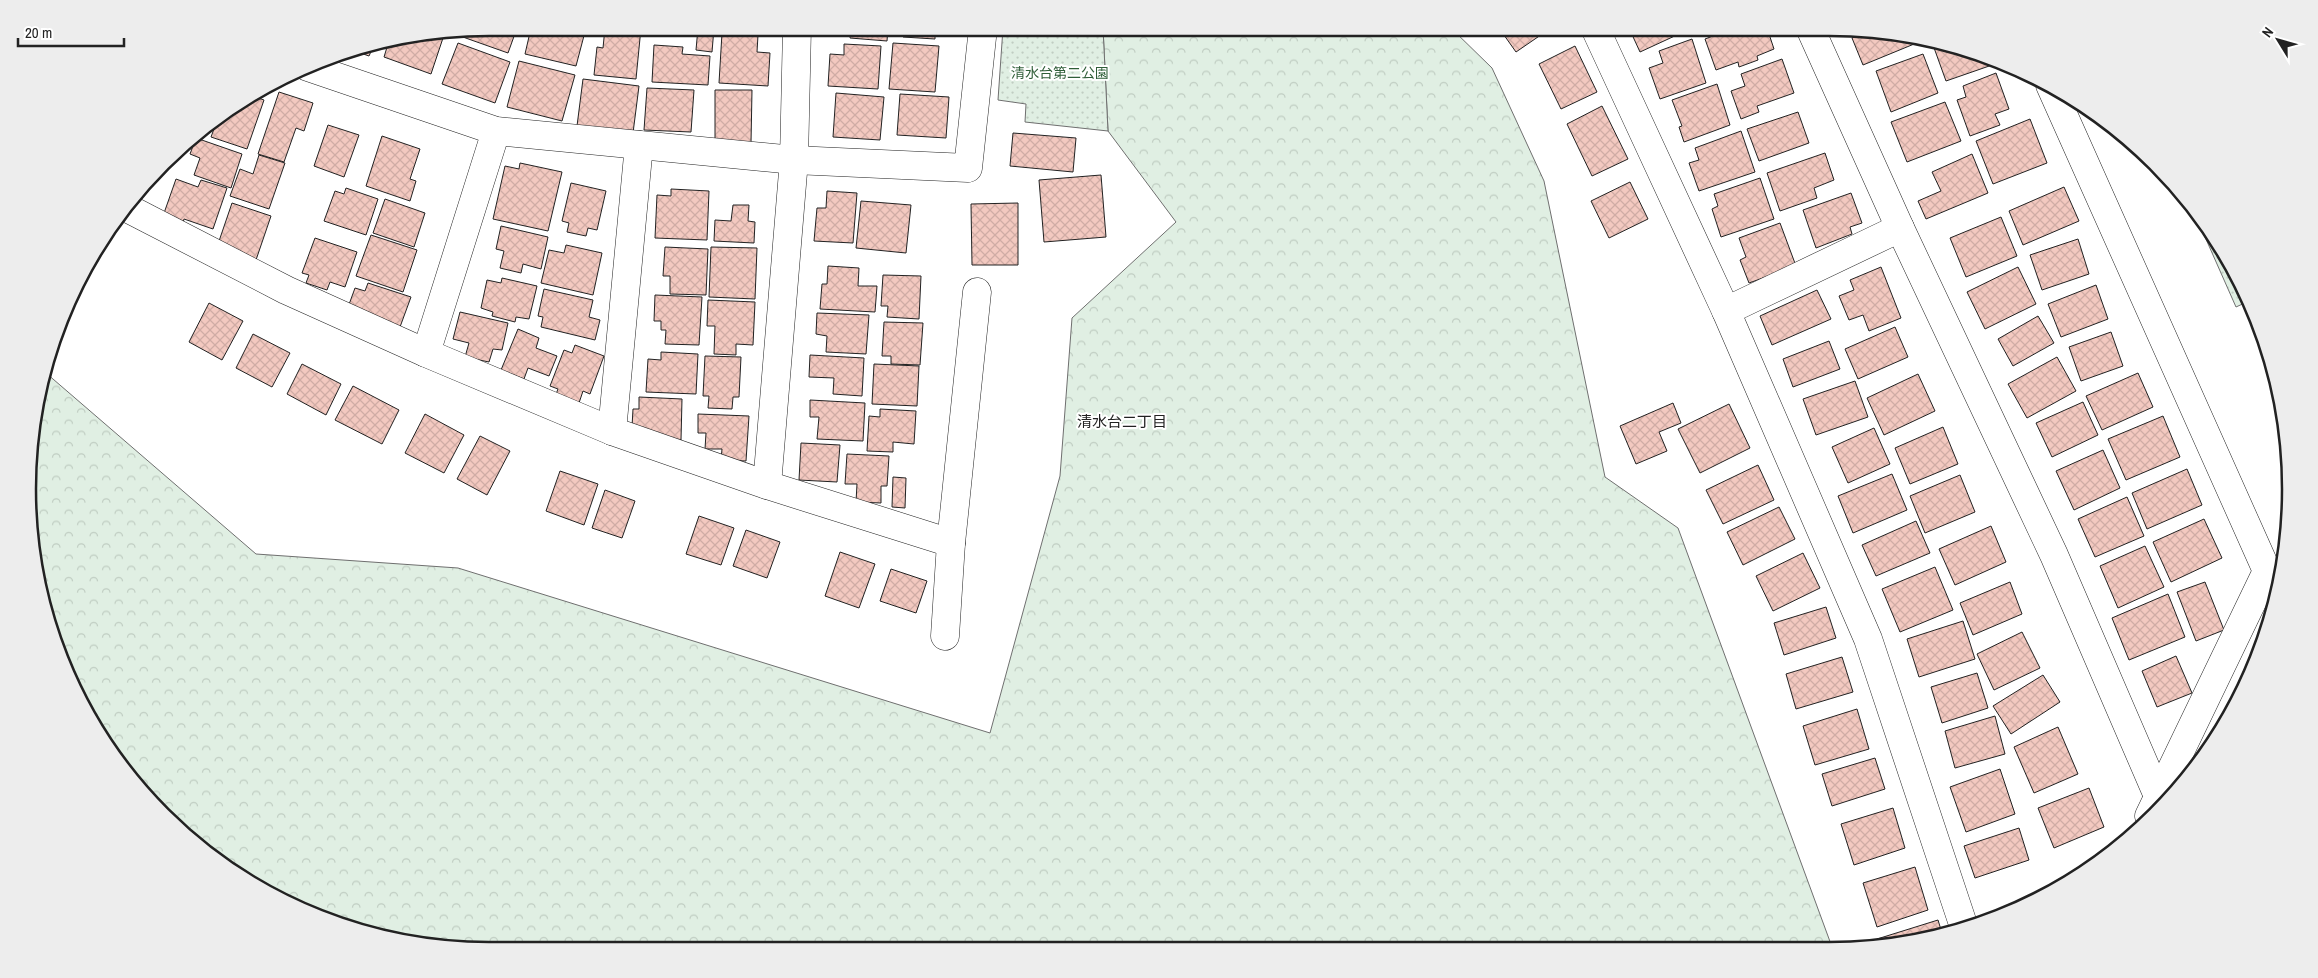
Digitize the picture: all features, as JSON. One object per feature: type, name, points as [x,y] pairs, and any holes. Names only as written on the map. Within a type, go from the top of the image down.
[{"type":"street","points":[[767,485],[794,160],[797,36]]},
{"type":"street","points":[[319,70],[496,131],[794,160],[968,168],[982,36]]},
{"type":"street","points":[[1599,36],[1726,312],[1868,639],[1962,922]]},
{"type":"street","points":[[1814,36],[1900,228],[2054,555],[2153,804]]},
{"type":"street","points":[[2056,97],[2267,570],[2156,801]]},
{"type":"street","points":[[426,353],[496,131]]},
{"type":"street","points":[[612,431],[639,145]]},
{"type":"street","points":[[132,210],[286,290],[426,353],[612,431],[767,485],[951,543]]},
{"type":"street","points":[[1726,312],[1900,228]]},
{"type":"street","points":[[945,636],[951,543],[977,292]]},
{"type":"green space","name":"清水台第二公園","points":[[1002,36],[1103,36],[1108,131],[1025,122],[1026,104],[998,100]]},
{"type":"green space","points":[[1103,36],[1459,36],[1492,68],[1544,181],[1605,477],[1678,528],[1830,942],[489,942],[430,938],[401,933],[343,918],[289,895],[237,865],[190,829],[149,788],[130,765],[97,715],[83,689],[60,635],[45,577],[40,548],[37,519],[37,459],[40,430],[51,377],[256,554],[458,568],[990,733],[1060,476],[1072,318],[1176,222],[1108,131]]},
{"type":"green space","points":[[2205,237],[2221,263],[2242,304],[2236,307]]},
{"type":"building","points":[[514,36],[508,53],[462,37]]},
{"type":"building","points":[[529,36],[584,36],[576,66],[525,54]]},
{"type":"building","points":[[604,36],[640,36],[636,79],[594,75],[597,47],[603,48]]},
{"type":"building","points":[[697,36],[713,36],[712,52],[696,50]]},
{"type":"building","points":[[722,36],[758,36],[757,52],[770,53],[768,86],[719,83]]},
{"type":"building","points":[[850,36],[887,36],[887,41],[850,38]]},
{"type":"building","points":[[935,36],[935,39],[903,37]]},
{"type":"building","points":[[1505,36],[1539,36],[1516,52]]},
{"type":"building","points":[[1633,36],[1675,36],[1640,52]]},
{"type":"building","points":[[1713,36],[1770,36],[1774,49],[1757,56],[1758,60],[1739,67],[1738,62],[1716,70],[1705,39]]},
{"type":"building","points":[[1852,38],[1888,40],[1913,44],[1863,65]]},
{"type":"building","points":[[443,39],[431,74],[384,57],[387,48]]},
{"type":"building","points":[[1692,39],[1706,83],[1660,99],[1649,68],[1663,63],[1659,51]]},
{"type":"building","points":[[458,43],[510,62],[495,103],[442,84]]},
{"type":"building","points":[[893,43],[939,46],[935,92],[889,89]]},
{"type":"building","points":[[844,44],[881,46],[878,89],[828,86],[830,54],[844,55]]},
{"type":"building","points":[[654,45],[683,47],[682,54],[710,56],[708,85],[652,82]]},
{"type":"building","points":[[1575,46],[1597,92],[1561,109],[1539,64]]},
{"type":"building","points":[[1935,49],[1990,66],[1946,81]]},
{"type":"building","points":[[1923,54],[1938,93],[1891,112],[1876,71]]},
{"type":"building","points":[[1782,59],[1794,93],[1757,106],[1759,112],[1741,119],[1731,91],[1745,86],[1741,74]]},
{"type":"building","points":[[519,61],[575,75],[562,121],[507,107]]},
{"type":"building","points":[[1996,73],[2009,109],[1995,114],[2000,125],[1970,136],[1957,100],[1966,97],[1963,86]]},
{"type":"building","points":[[583,79],[639,86],[633,133],[577,126]]},
{"type":"building","points":[[1717,84],[1730,125],[1684,142],[1679,127],[1682,126],[1672,100]]},
{"type":"building","points":[[647,88],[694,90],[691,132],[644,130]]},
{"type":"building","points":[[715,90],[752,90],[751,143],[715,143]]},
{"type":"building","points":[[279,92],[313,103],[304,131],[296,128],[284,162],[258,154]]},
{"type":"building","points":[[836,93],[884,97],[880,140],[833,137]]},
{"type":"building","points":[[900,94],[949,97],[946,138],[897,135]]},
{"type":"building","points":[[260,99],[264,100],[247,149],[211,137],[214,129],[237,113]]},
{"type":"building","points":[[1945,102],[1961,141],[1907,162],[1891,122]]},
{"type":"building","points":[[1602,106],[1628,159],[1592,176],[1567,124]]},
{"type":"building","points":[[1798,112],[1809,143],[1759,161],[1747,129]]},
{"type":"building","points":[[2030,119],[2047,163],[1993,184],[1976,141]]},
{"type":"building","points":[[328,125],[359,135],[344,177],[314,166]]},
{"type":"building","points":[[1741,131],[1755,172],[1699,191],[1689,163],[1699,160],[1695,148]]},
{"type":"building","points":[[1013,133],[1076,138],[1073,172],[1010,166]]},
{"type":"building","points":[[382,136],[420,149],[410,179],[416,181],[410,201],[366,186]]},
{"type":"building","points":[[201,140],[242,154],[231,188],[194,175],[200,158],[190,154],[193,147]]},
{"type":"building","points":[[1825,153],[1834,180],[1814,188],[1817,198],[1780,211],[1767,173]]},
{"type":"building","points":[[1972,154],[1988,193],[1926,219],[1918,201],[1941,191],[1932,172]]},
{"type":"building","points":[[259,155],[285,163],[269,209],[230,196],[240,169],[253,174]]},
{"type":"building","points":[[520,163],[562,172],[548,231],[493,219],[505,166],[519,169]]},
{"type":"building","points":[[1101,175],[1106,237],[1044,242],[1039,180]]},
{"type":"building","points":[[1760,178],[1774,219],[1721,237],[1712,209],[1718,206],[1714,194]]},
{"type":"building","points":[[176,179],[198,187],[201,180],[227,188],[213,229],[184,219],[183,223],[163,216]]},
{"type":"building","points":[[1630,182],[1648,219],[1609,238],[1591,201]]},
{"type":"building","points":[[571,183],[606,191],[597,230],[588,228],[586,236],[567,232],[569,223],[562,221]]},
{"type":"building","points":[[2064,187],[2079,221],[2023,245],[2009,211]]},
{"type":"building","points":[[346,188],[378,199],[366,235],[324,221],[335,191],[344,194]]},
{"type":"building","points":[[671,189],[709,191],[707,240],[655,238],[657,195],[671,196]]},
{"type":"building","points":[[827,191],[857,193],[853,243],[814,241],[817,208],[826,208]]},
{"type":"building","points":[[1851,193],[1862,223],[1850,227],[1852,234],[1816,248],[1803,210]]},
{"type":"building","points":[[385,199],[425,213],[414,247],[373,233]]},
{"type":"building","points":[[861,201],[911,205],[906,253],[856,248]]},
{"type":"building","points":[[232,203],[271,216],[256,260],[217,247]]},
{"type":"building","points":[[1018,203],[1018,265],[972,265],[971,204]]},
{"type":"building","points":[[733,205],[749,205],[748,221],[755,222],[754,243],[714,241],[715,220],[731,221]]},
{"type":"building","points":[[2001,217],[2017,256],[1966,277],[1950,238]]},
{"type":"building","points":[[1780,223],[1796,266],[1749,283],[1740,260],[1746,257],[1739,238]]},
{"type":"building","points":[[501,226],[548,237],[541,269],[523,264],[521,273],[500,268],[504,251],[496,249]]},
{"type":"building","points":[[371,235],[417,250],[403,292],[356,276]]},
{"type":"building","points":[[315,238],[357,252],[345,287],[330,282],[327,290],[306,283],[309,275],[302,273]]},
{"type":"building","points":[[2078,239],[2089,274],[2042,290],[2030,255]]},
{"type":"building","points":[[566,245],[602,253],[593,295],[541,283],[549,250],[564,253]]},
{"type":"building","points":[[665,247],[708,249],[706,295],[670,294],[670,276],[663,276]]},
{"type":"building","points":[[711,247],[757,248],[755,299],[709,297]]},
{"type":"building","points":[[828,266],[859,268],[858,286],[877,286],[875,312],[820,309],[822,284],[827,284]]},
{"type":"building","points":[[1881,267],[1901,318],[1869,331],[1863,315],[1849,320],[1839,296],[1854,290],[1850,280]]},
{"type":"building","points":[[2018,267],[2036,304],[1985,329],[1967,292]]},
{"type":"building","points":[[883,275],[921,276],[919,319],[887,317],[888,306],[881,306]]},
{"type":"building","points":[[502,278],[537,286],[529,319],[516,317],[515,322],[492,316],[493,312],[481,308],[487,280],[501,283]]},
{"type":"building","points":[[368,283],[411,297],[400,327],[347,310],[355,288],[365,291]]},
{"type":"building","points":[[2096,285],[2108,319],[2061,337],[2048,304]]},
{"type":"building","points":[[544,289],[593,300],[589,317],[600,320],[595,340],[541,327],[543,317],[538,316]]},
{"type":"building","points":[[1817,290],[1831,319],[1772,345],[1760,316]]},
{"type":"building","points":[[655,295],[702,297],[699,345],[665,344],[666,330],[661,330],[661,321],[654,321]]},
{"type":"building","points":[[708,300],[755,302],[753,345],[736,344],[736,355],[714,354],[715,326],[707,326]]},
{"type":"building","points":[[209,303],[243,321],[222,360],[189,342]]},
{"type":"building","points":[[460,312],[508,323],[502,350],[493,349],[489,362],[465,357],[469,343],[453,339]]},
{"type":"building","points":[[817,313],[869,315],[866,354],[826,352],[827,336],[816,334]]},
{"type":"building","points":[[2038,316],[2054,343],[2013,366],[1998,339]]},
{"type":"building","points":[[884,322],[923,323],[920,365],[891,364],[891,356],[882,356]]},
{"type":"building","points":[[1895,327],[1908,357],[1858,379],[1845,349]]},
{"type":"building","points":[[518,329],[539,338],[536,348],[557,356],[549,376],[528,368],[524,379],[501,370]]},
{"type":"building","points":[[2111,332],[2123,366],[2081,381],[2069,347]]},
{"type":"building","points":[[253,334],[290,353],[272,387],[236,368]]},
{"type":"building","points":[[1829,341],[1840,369],[1793,387],[1783,359]]},
{"type":"building","points":[[575,345],[604,356],[590,394],[583,391],[577,409],[554,399],[558,389],[550,386],[564,350],[572,353]]},
{"type":"building","points":[[661,352],[698,354],[696,394],[646,392],[648,359],[661,360]]},
{"type":"building","points":[[810,355],[864,358],[862,396],[833,394],[834,378],[809,377]]},
{"type":"building","points":[[705,356],[741,357],[739,397],[733,397],[732,409],[708,408],[709,396],[703,396]]},
{"type":"building","points":[[2057,357],[2076,391],[2027,418],[2008,384]]},
{"type":"building","points":[[302,364],[341,384],[326,415],[287,394]]},
{"type":"building","points":[[874,364],[919,366],[917,406],[872,404]]},
{"type":"building","points":[[2138,373],[2153,407],[2102,430],[2086,396]]},
{"type":"building","points":[[1918,374],[1935,411],[1884,435],[1867,398]]},
{"type":"building","points":[[1855,381],[1868,417],[1816,435],[1803,399]]},
{"type":"building","points":[[353,386],[399,410],[382,444],[335,420]]},
{"type":"building","points":[[639,397],[682,399],[681,440],[637,438],[632,427],[633,409],[639,409]]},
{"type":"building","points":[[810,400],[865,403],[863,441],[817,439],[819,417],[810,417]]},
{"type":"building","points":[[2083,402],[2098,435],[2052,457],[2036,423]]},
{"type":"building","points":[[1673,403],[1681,423],[1659,432],[1667,451],[1636,464],[1620,426]]},
{"type":"building","points":[[1729,404],[1750,448],[1700,473],[1678,429]]},
{"type":"building","points":[[880,409],[916,411],[914,444],[893,442],[893,452],[867,451],[869,416],[880,417]]},
{"type":"building","points":[[425,414],[464,435],[444,473],[405,453]]},
{"type":"building","points":[[698,414],[749,416],[746,461],[721,460],[722,449],[705,449],[706,433],[698,433]]},
{"type":"building","points":[[2163,416],[2180,457],[2126,480],[2108,439]]},
{"type":"building","points":[[1943,427],[1958,464],[1910,484],[1895,448]]},
{"type":"building","points":[[1874,428],[1890,464],[1848,483],[1832,447]]},
{"type":"building","points":[[480,436],[510,451],[487,495],[457,479]]},
{"type":"building","points":[[801,443],[840,445],[837,482],[799,480]]},
{"type":"building","points":[[2103,450],[2120,488],[2074,510],[2056,471]]},
{"type":"building","points":[[847,454],[889,456],[887,486],[881,486],[881,503],[856,502],[857,484],[845,484]]},
{"type":"building","points":[[1758,465],[1774,500],[1723,524],[1706,490]]},
{"type":"building","points":[[2187,469],[2202,505],[2147,529],[2132,493]]},
{"type":"building","points":[[560,471],[598,484],[584,525],[546,511]]},
{"type":"building","points":[[1892,474],[1907,510],[1853,533],[1838,496]]},
{"type":"building","points":[[1960,475],[1975,512],[1925,533],[1910,496]]},
{"type":"building","points":[[893,477],[906,478],[905,508],[892,507]]},
{"type":"building","points":[[605,490],[635,501],[622,538],[592,528]]},
{"type":"building","points":[[2127,497],[2144,536],[2095,557],[2078,519]]},
{"type":"building","points":[[1779,507],[1795,539],[1743,565],[1727,532]]},
{"type":"building","points":[[699,516],[734,528],[721,565],[686,554]]},
{"type":"building","points":[[2204,519],[2222,558],[2171,582],[2153,542]]},
{"type":"building","points":[[1916,521],[1930,553],[1876,576],[1862,545]]},
{"type":"building","points":[[1991,526],[2006,562],[1955,585],[1939,549]]},
{"type":"building","points":[[746,530],[780,542],[767,578],[733,566]]},
{"type":"building","points":[[2145,546],[2164,587],[2118,608],[2100,566]]},
{"type":"building","points":[[840,552],[875,564],[859,608],[825,596]]},
{"type":"building","points":[[1803,553],[1820,588],[1773,611],[1756,576]]},
{"type":"building","points":[[1935,567],[1953,610],[1900,632],[1882,589]]},
{"type":"building","points":[[891,569],[927,581],[916,613],[880,601]]},
{"type":"building","points":[[2010,582],[2022,614],[1973,635],[1960,603]]},
{"type":"building","points":[[2205,582],[2224,630],[2196,641],[2177,592]]},
{"type":"building","points":[[2168,594],[2185,637],[2129,660],[2112,618]]},
{"type":"building","points":[[1826,607],[1836,638],[1784,655],[1774,623]]},
{"type":"building","points":[[1963,621],[1975,659],[1919,677],[1907,639]]},
{"type":"building","points":[[2022,632],[2040,668],[1994,690],[1977,654]]},
{"type":"building","points":[[2176,656],[2192,693],[2157,707],[2142,671]]},
{"type":"building","points":[[1842,657],[1853,692],[1796,709],[1786,674]]},
{"type":"building","points":[[1977,673],[1988,708],[1942,723],[1931,687]]},
{"type":"building","points":[[2043,675],[2060,702],[2011,734],[1993,706]]},
{"type":"building","points":[[1857,709],[1869,749],[1815,765],[1803,726]]},
{"type":"building","points":[[1995,716],[2005,754],[1955,768],[1945,731]]},
{"type":"building","points":[[2058,727],[2078,774],[2034,793],[2014,747]]},
{"type":"building","points":[[1875,758],[1885,789],[1832,806],[1822,774]]},
{"type":"building","points":[[2000,769],[2015,814],[1966,832],[1950,787]]},
{"type":"building","points":[[2089,788],[2104,827],[2054,848],[2038,808]]},
{"type":"building","points":[[1893,808],[1905,848],[1854,865],[1841,824]]},
{"type":"building","points":[[2019,828],[2029,860],[1975,878],[1964,846]]},
{"type":"building","points":[[1915,867],[1928,910],[1877,927],[1863,883]]},
{"type":"building","points":[[1938,920],[1940,927],[1917,933],[1877,939]]},
{"type":"district","name":"清水台二丁目","points":[[1122,421]]}]
